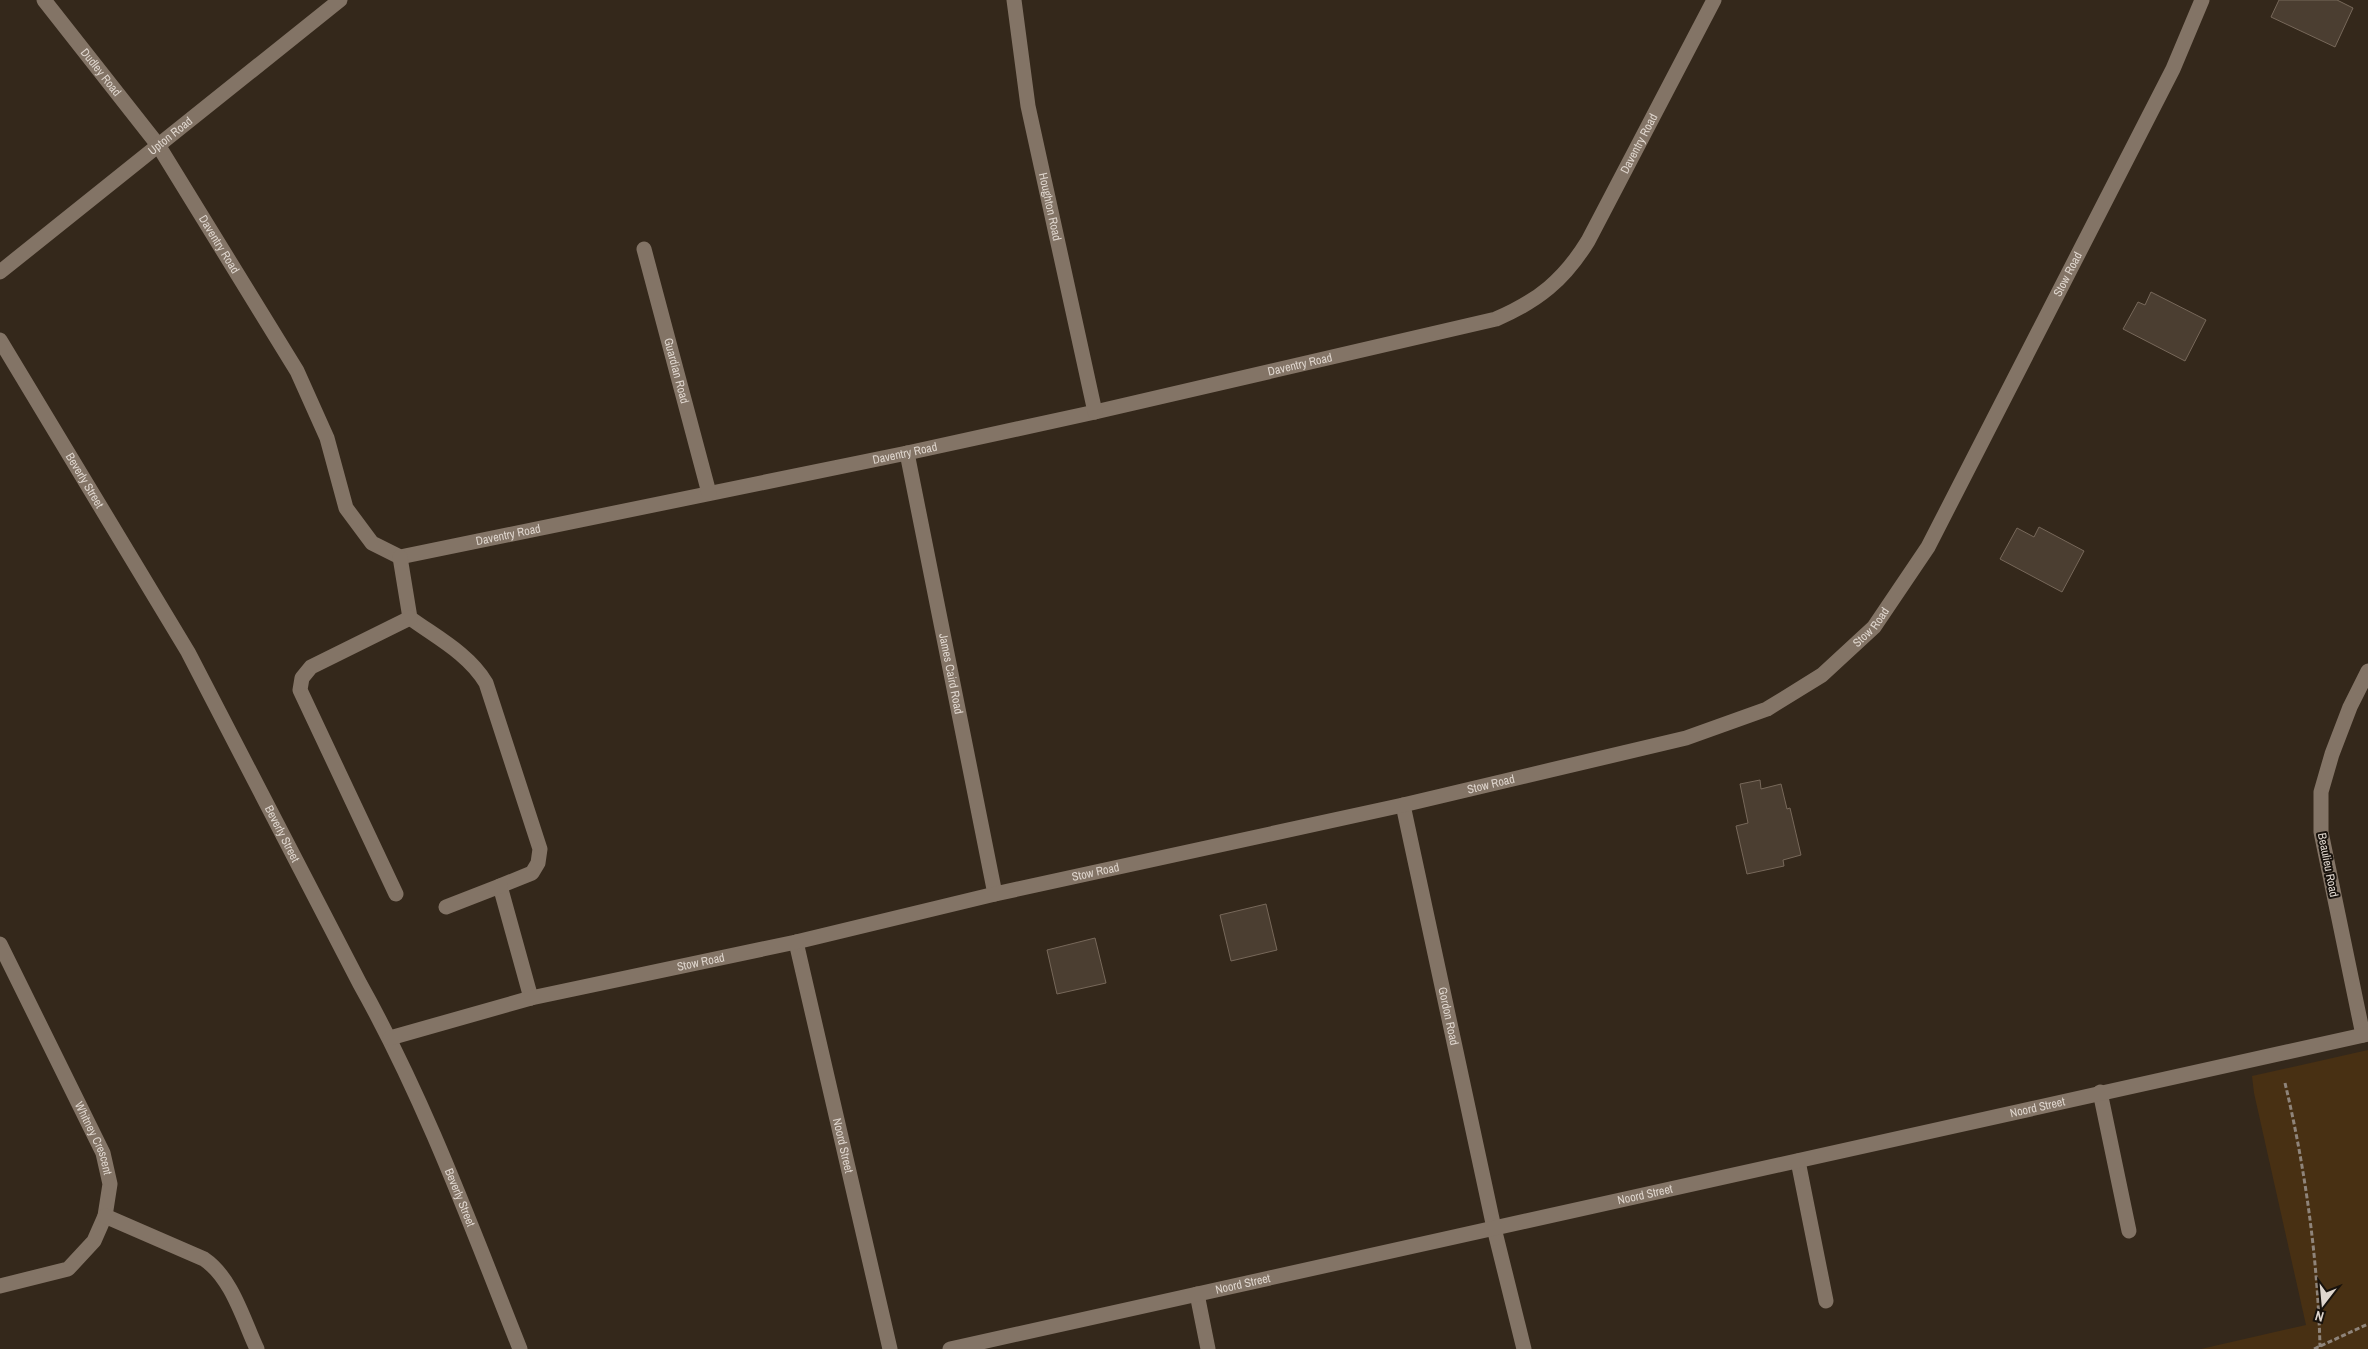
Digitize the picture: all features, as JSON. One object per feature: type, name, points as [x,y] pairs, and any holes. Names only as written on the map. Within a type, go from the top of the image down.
[{"type":"street","name":"Dudley Road","points":[[44,0],[158,145]]},
{"type":"street","name":"Upton Road","points":[[0,272],[340,0]]},
{"type":"street","name":"Houghton Road","points":[[1014,0],[1028,106],[1095,412]]},
{"type":"street","name":"Daventry Road","points":[[158,145],[297,372],[327,438],[346,508],[372,542],[400,557],[907,453],[1095,412],[1471,326],[1496,319],[1520,309],[1560,280],[1576,261],[1714,0]]},
{"type":"street","name":"Stow Road","points":[[390,1038],[531,998],[796,942],[996,894],[1403,805],[1686,738],[1767,709],[1822,675],[1874,627],[1932,538],[2173,70],[2202,0]]},
{"type":"street","name":"Guardian Road","points":[[644,249],[709,493]]},
{"type":"street","name":"Beverly Street","points":[[0,340],[188,652],[360,984],[390,1038],[444,1158],[520,1349]]},
{"type":"street","name":"James Caird Road","points":[[907,453],[996,894]]},
{"type":"street","points":[[400,557],[410,618],[464,657],[478,670],[486,683],[540,849],[538,863],[532,873],[446,907]]},
{"type":"street","points":[[396,894],[300,690],[302,678],[311,667],[410,618]]},
{"type":"street","name":"Beaulieu Road","points":[[2366,1034],[2321,832],[2321,792],[2332,754],[2350,706],[2368,671]]},
{"type":"street","name":"Gordon Road","points":[[1403,805],[1494,1228]]},
{"type":"street","points":[[500,886],[531,998]]},
{"type":"street","name":"Noord Street","points":[[796,942],[890,1349]]},
{"type":"street","name":"Whitney Crescent","points":[[0,944],[102,1153],[110,1184],[105,1216],[94,1241],[68,1269],[0,1286]]},
{"type":"street","name":"Noord Street","points":[[950,1349],[2366,1034]]},
{"type":"street","points":[[2100,1092],[2129,1231]]},
{"type":"street","points":[[1798,1161],[1826,1301]]},
{"type":"street","points":[[105,1216],[204,1259],[216,1267],[225,1280],[257,1349]]},
{"type":"street","points":[[1494,1228],[1524,1349]]},
{"type":"street","points":[[1197,1294],[1208,1349]]},
{"type":"path","points":[[2278,1054],[2296,1126],[2319,1293],[2320,1347]]},
{"type":"path","points":[[2314,1349],[2368,1324]]},
{"type":"shaded area","points":[[2368,1050],[2368,1349],[2201,1349],[2306,1325],[2254,1093],[2252,1076]]},
{"type":"building","points":[[2279,0],[2337,0],[2353,8],[2335,47],[2271,17]]},
{"type":"building","points":[[2151,292],[2206,320],[2185,361],[2123,329],[2138,302],[2145,305]]},
{"type":"building","points":[[2039,527],[2084,551],[2062,592],[2000,559],[2017,528],[2034,537]]},
{"type":"building","points":[[1760,780],[1761,789],[1781,784],[1787,809],[1790,808],[1801,855],[1783,860],[1784,866],[1747,874],[1736,826],[1748,823],[1740,784]]},
{"type":"building","points":[[1266,904],[1277,950],[1231,961],[1220,915]]},
{"type":"building","points":[[1095,938],[1106,983],[1057,994],[1047,950]]}]
